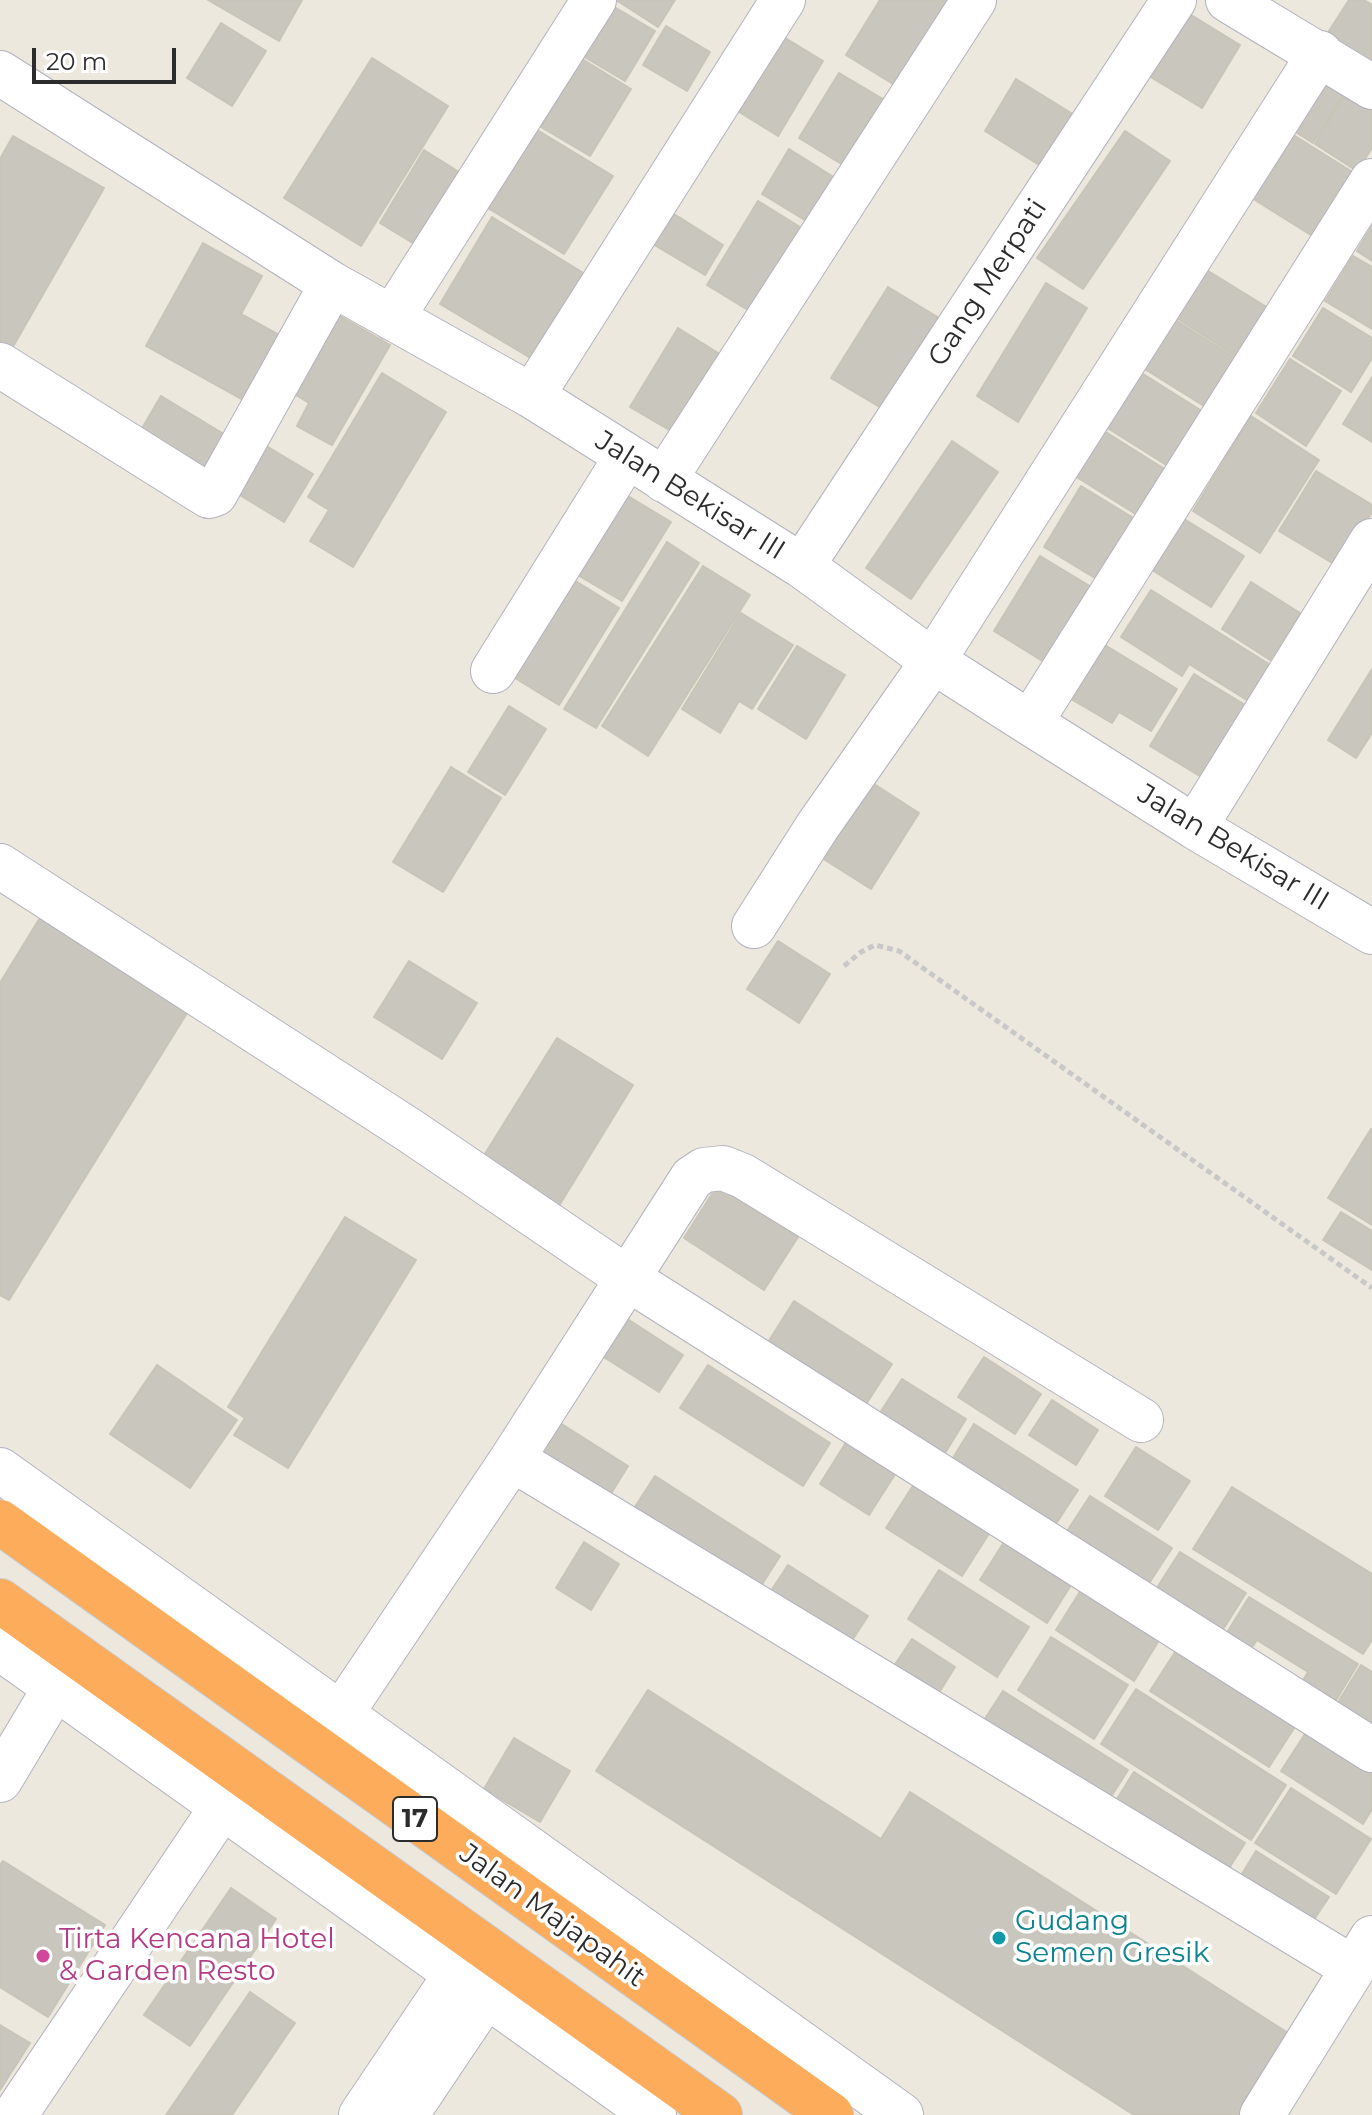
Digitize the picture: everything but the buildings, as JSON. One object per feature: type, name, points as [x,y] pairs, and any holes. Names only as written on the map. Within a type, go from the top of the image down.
[{"type":"highway","name":"Jalan Majapahit","points":[[0,1522],[831,2115]]},
{"type":"highway","name":"17","points":[[0,1601],[159,1738],[720,2115]]},
{"type":"street","points":[[392,318],[594,0]]},
{"type":"street","points":[[532,396],[783,0]]},
{"type":"street","points":[[664,480],[974,0]]},
{"type":"street","name":"Gang Merpati","points":[[802,566],[1174,0]]},
{"type":"street","points":[[1228,0],[1372,87]]},
{"type":"street","points":[[754,926],[817,827],[933,661],[1320,53]]},
{"type":"street","name":"Jalan Bekisar III","points":[[0,73],[332,284],[532,396],[802,566],[933,661],[1030,723],[1195,827],[1372,932]]},
{"type":"street","points":[[1030,723],[1372,181]]},
{"type":"street","points":[[0,365],[209,496],[215,494],[332,284]]},
{"type":"street","points":[[493,671],[627,456]]},
{"type":"street","points":[[1195,827],[1372,541]]},
{"type":"street","points":[[0,866],[409,1130],[627,1278],[1372,1750]]},
{"type":"street","points":[[341,1714],[512,1459],[692,1178],[704,1170],[723,1168],[743,1176],[1141,1420]]},
{"type":"street","points":[[512,1459],[1363,1953],[1262,2115]]},
{"type":"street","points":[[0,1470],[901,2115]]},
{"type":"street","points":[[0,1648],[55,1688],[159,1738],[222,1807],[654,2115]]},
{"type":"street","points":[[0,1780],[55,1688]]},
{"type":"street","points":[[15,2115],[222,1807]]},
{"type":"street","points":[[361,2115],[471,1985]]},
{"type":"street","points":[[406,2115],[471,1985]]},
{"type":"path","points":[[844,966],[875,945],[899,951],[1372,1288]]},
{"type":"place","name":"Gudang Semen Gresik","points":[[999,1938]]},
{"type":"place","name":"Tirta Kencana Hotel & Garden Resto","points":[[43,1956]]}]
